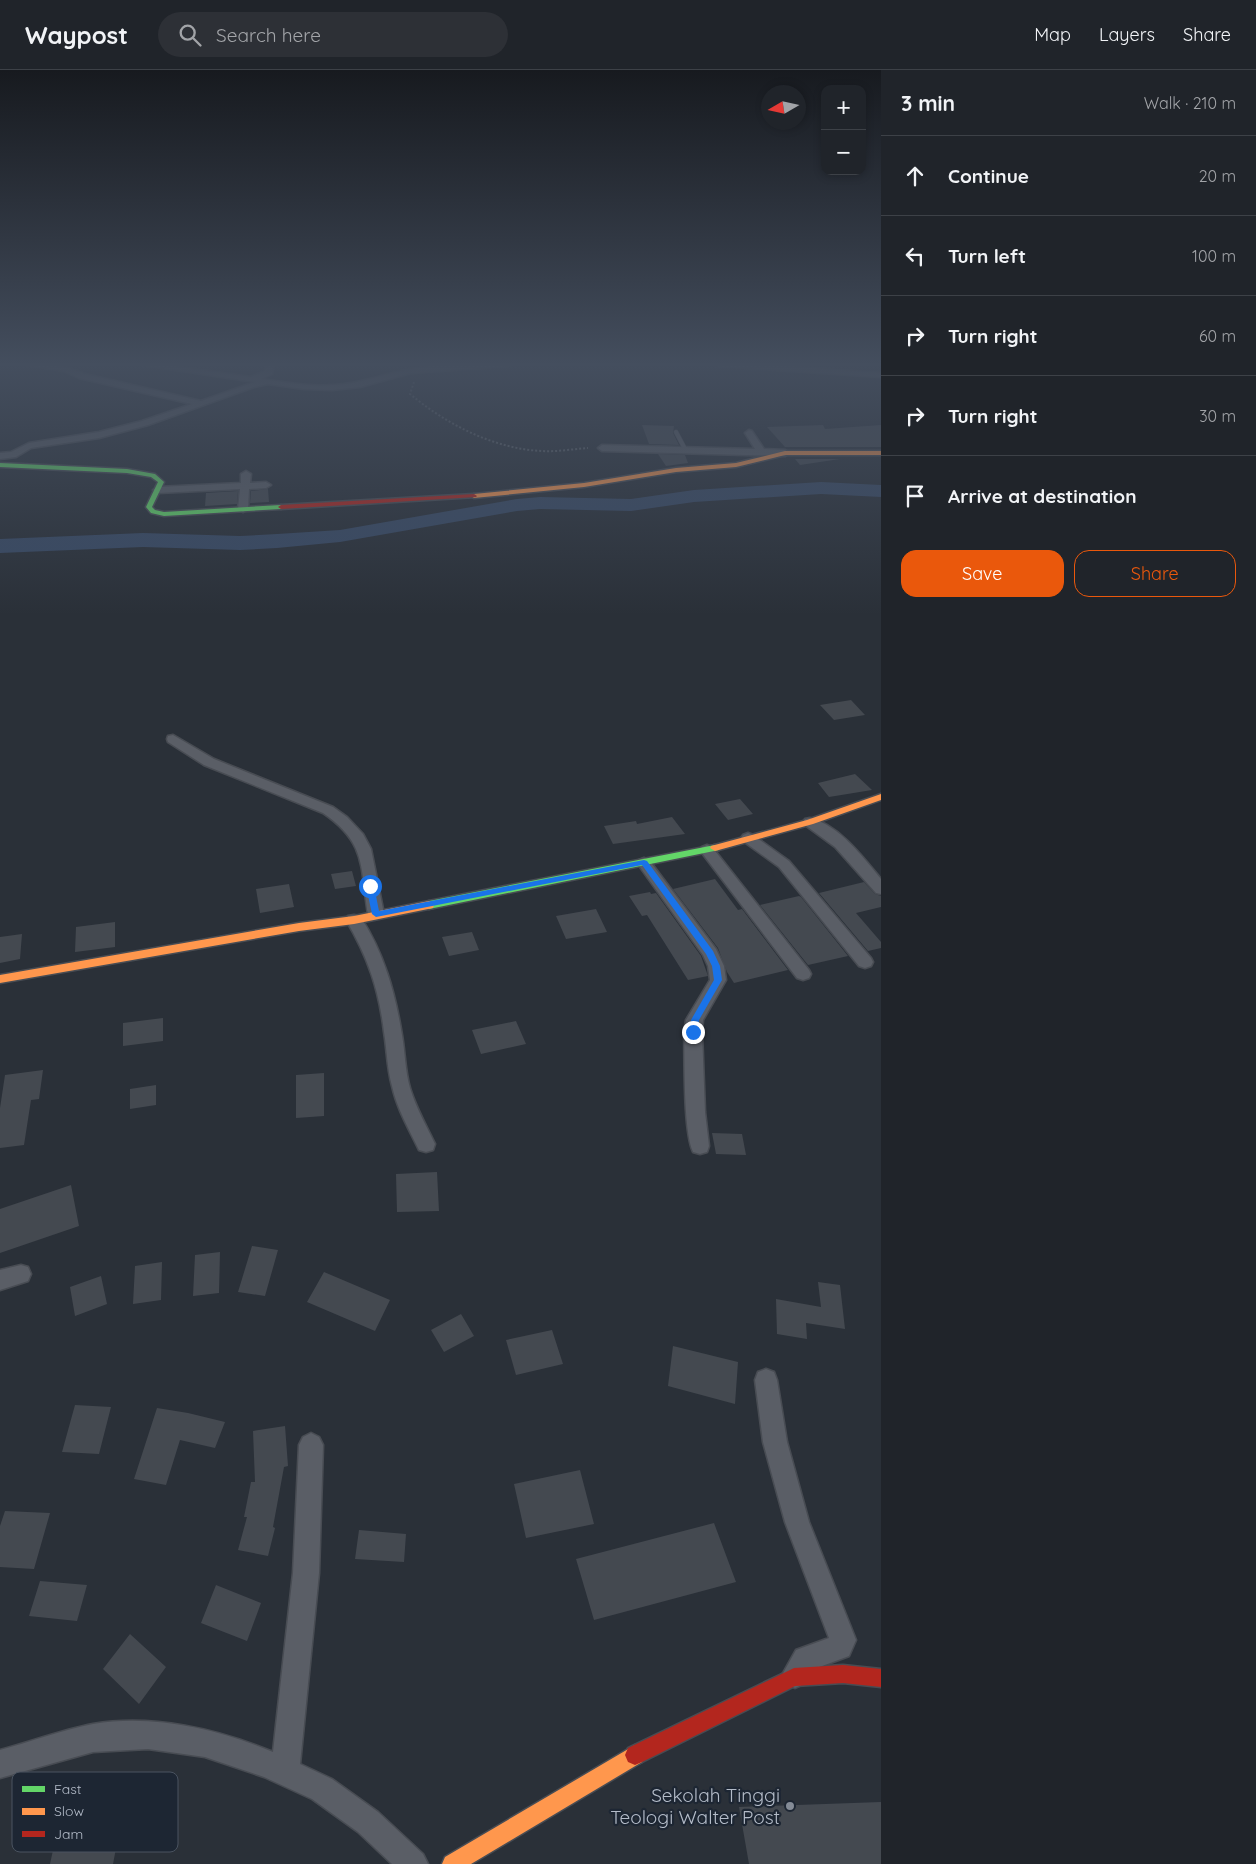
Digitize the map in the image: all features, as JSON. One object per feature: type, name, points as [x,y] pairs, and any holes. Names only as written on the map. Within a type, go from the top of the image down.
[{"type":"street","points":[[0,456],[12,455],[26,448]]},
{"type":"street","points":[[602,448],[784,453],[881,453]]},
{"type":"street","points":[[758,448],[761,452]]},
{"type":"street","points":[[0,465],[141,473],[158,477],[161,482],[149,507],[152,512],[157,514],[488,495],[584,485],[676,470],[736,465],[784,453]]},
{"type":"street","points":[[243,509],[246,474]]},
{"type":"street","points":[[158,490],[266,485]]},
{"type":"street","points":[[173,739],[210,762],[328,810],[344,821],[361,841],[376,914]]},
{"type":"street","points":[[0,979],[299,927],[354,920],[376,914],[706,850],[810,822],[881,797]]},
{"type":"street","points":[[810,822],[827,831],[847,849],[881,889]]},
{"type":"street","points":[[748,838],[784,864],[865,962]]},
{"type":"street","points":[[706,850],[803,974]]},
{"type":"street","points":[[644,862],[710,953],[716,966],[718,980],[695,1020],[693,1032],[696,1112],[700,1146]]},
{"type":"street","points":[[354,920],[365,934],[377,961],[392,1022],[400,1087],[407,1107],[426,1144]]},
{"type":"street","points":[[0,1280],[21,1274]]},
{"type":"street","points":[[766,1380],[776,1442],[797,1522],[843,1640],[840,1647],[806,1659],[794,1677]]},
{"type":"street","points":[[285,1772],[306,1573],[311,1445]]},
{"type":"street","points":[[452,1864],[622,1762],[794,1677],[843,1674],[881,1678]]},
{"type":"street","points":[[0,1764],[93,1738],[148,1735],[205,1742],[268,1764],[322,1789],[360,1817],[413,1864]]},
{"type":"path","points":[[519,448],[539,451],[602,448]]},
{"type":"building","points":[[658,454],[685,455],[688,463],[666,466]]},
{"type":"building","points":[[795,459],[840,459],[800,465]]},
{"type":"building","points":[[268,489],[269,502],[250,503],[251,491]]},
{"type":"building","points":[[238,491],[237,504],[205,506],[206,493]]},
{"type":"building","points":[[851,700],[865,715],[834,720],[820,705]]},
{"type":"building","points":[[855,774],[872,790],[829,797],[818,783]]},
{"type":"building","points":[[740,799],[753,814],[728,820],[715,804]]},
{"type":"building","points":[[672,817],[685,834],[613,844],[604,826],[636,821],[637,824]]},
{"type":"building","points":[[352,871],[356,886],[335,889],[331,874]]},
{"type":"building","points":[[715,879],[738,910],[742,909],[788,970],[734,983],[727,972],[718,948],[673,889]]},
{"type":"building","points":[[864,882],[875,894],[881,896],[881,907],[856,913],[881,942],[881,948],[868,951],[819,893]]},
{"type":"building","points":[[289,884],[294,907],[260,913],[256,889]]},
{"type":"building","points":[[650,892],[651,894],[656,893],[701,956],[708,976],[688,980],[647,915],[642,916],[629,896]]},
{"type":"building","points":[[799,896],[848,956],[808,965],[760,905]]},
{"type":"building","points":[[596,909],[607,932],[566,939],[556,916]]},
{"type":"building","points":[[115,922],[115,947],[75,952],[76,927]]},
{"type":"building","points":[[472,932],[479,950],[449,956],[442,937]]},
{"type":"building","points":[[22,934],[20,959],[0,963],[0,937]]},
{"type":"building","points":[[163,1018],[163,1041],[123,1046],[123,1023]]},
{"type":"building","points":[[516,1021],[526,1044],[481,1054],[472,1030]]},
{"type":"building","points":[[43,1070],[39,1099],[31,1100],[24,1145],[0,1148],[0,1108],[5,1075]]},
{"type":"building","points":[[324,1073],[324,1116],[296,1118],[296,1075]]},
{"type":"building","points":[[156,1085],[156,1105],[130,1109],[130,1089]]},
{"type":"building","points":[[712,1133],[742,1134],[746,1155],[716,1154]]},
{"type":"building","points":[[437,1172],[439,1211],[397,1212],[396,1174]]},
{"type":"building","points":[[71,1185],[79,1226],[0,1253],[0,1209]]},
{"type":"building","points":[[252,1246],[278,1250],[265,1296],[238,1292]]},
{"type":"building","points":[[220,1252],[219,1293],[193,1296],[195,1255]]},
{"type":"building","points":[[162,1262],[161,1300],[133,1304],[135,1266]]},
{"type":"building","points":[[324,1272],[390,1300],[375,1331],[307,1302]]},
{"type":"building","points":[[101,1276],[107,1304],[75,1316],[70,1287]]},
{"type":"building","points":[[818,1282],[840,1285],[845,1329],[806,1323],[807,1339],[777,1334],[776,1299],[821,1307]]},
{"type":"building","points":[[461,1314],[474,1336],[444,1352],[431,1330]]},
{"type":"building","points":[[552,1330],[563,1364],[516,1375],[506,1340]]},
{"type":"building","points":[[673,1346],[738,1362],[735,1404],[668,1386]]},
{"type":"building","points":[[75,1405],[111,1407],[99,1454],[62,1452]]},
{"type":"building","points":[[157,1408],[225,1422],[215,1448],[180,1440],[166,1485],[134,1479]]},
{"type":"building","points":[[285,1426],[288,1466],[284,1467],[273,1527],[275,1528],[268,1556],[238,1550],[247,1517],[244,1517],[251,1482],[255,1482],[253,1431]]},
{"type":"building","points":[[580,1470],[594,1524],[526,1538],[514,1484]]},
{"type":"building","points":[[5,1511],[50,1513],[34,1569],[0,1567],[0,1526]]},
{"type":"building","points":[[714,1523],[736,1582],[594,1620],[576,1559]]},
{"type":"building","points":[[359,1530],[406,1534],[404,1562],[355,1559]]},
{"type":"building","points":[[40,1581],[87,1585],[77,1621],[29,1616]]},
{"type":"building","points":[[216,1585],[261,1603],[247,1641],[201,1623]]},
{"type":"building","points":[[130,1634],[166,1667],[139,1704],[103,1669]]},
{"type":"building","points":[[881,1802],[881,1864],[749,1864],[739,1807]]},
{"type":"building","points":[[53,1852],[115,1852],[113,1864],[50,1864]]},
{"type":"waterway","points":[[0,546],[143,540],[240,543],[277,541],[340,536],[517,505],[540,503],[631,505],[694,496],[821,488],[881,491]]},
{"type":"traffic: fast","points":[[0,465],[127,471],[153,475],[161,482],[149,507],[153,512],[164,514],[281,507]]},
{"type":"traffic: fast","points":[[429,905],[715,848]]},
{"type":"traffic: slow","points":[[474,496],[584,485],[676,470],[736,465],[785,453],[881,453]]},
{"type":"traffic: slow","points":[[715,848],[810,822],[881,797]]},
{"type":"traffic: slow","points":[[0,979],[299,927],[354,920],[429,905]]},
{"type":"traffic: slow","points":[[452,1864],[635,1755]]},
{"type":"traffic: jam","points":[[281,507],[474,496]]},
{"type":"traffic: jam","points":[[635,1755],[794,1677],[843,1674],[881,1678]]},
{"type":"place","name":"Sekolah Tinggi Teologi Walter Post","points":[[790,1806]]},
{"type":"route","points":[[370,886],[376,914],[644,862],[710,953],[716,966],[718,980],[695,1020],[693,1032]]}]
